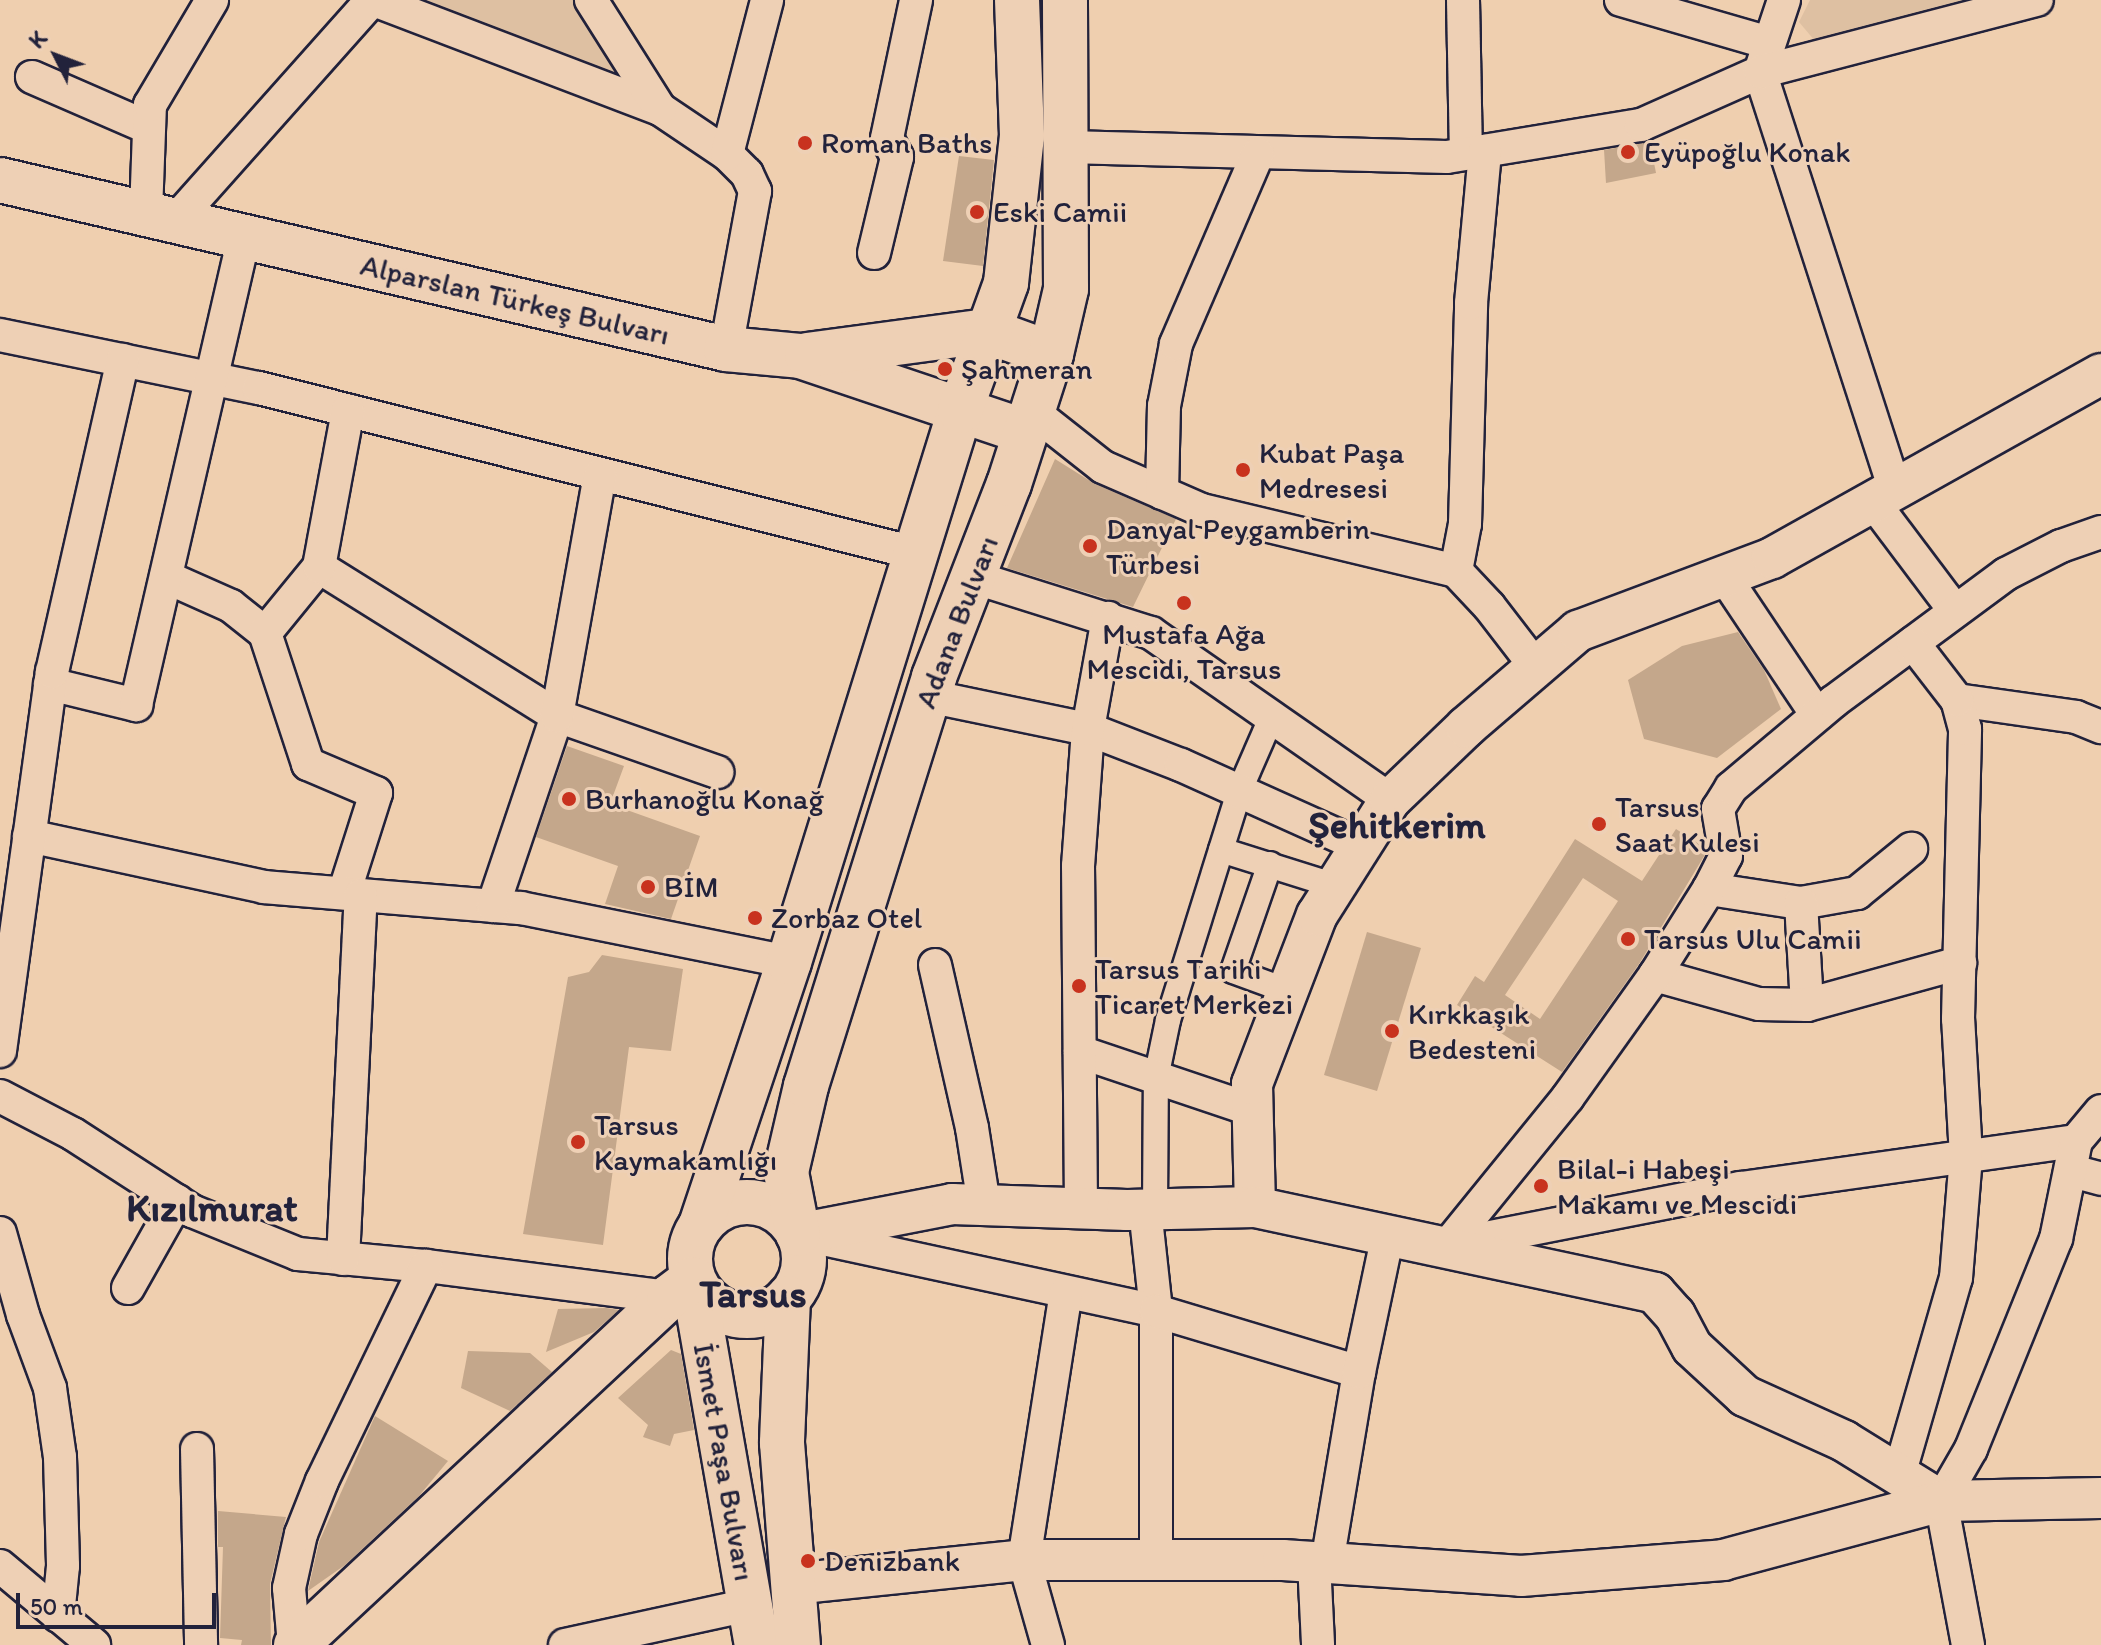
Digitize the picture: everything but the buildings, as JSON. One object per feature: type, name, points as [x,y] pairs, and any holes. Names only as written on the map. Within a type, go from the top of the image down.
[{"type":"main road","name":"Adana Bulvarı","points":[[701,1225],[789,962],[960,411],[1006,283],[1022,136],[1017,0]]},
{"type":"main road","name":"Adana Bulvarı","points":[[798,1234],[786,1172],[806,1086],[928,696],[1029,422],[1051,354],[1066,289],[1065,0]]},
{"type":"main road","name":"Alparslan Türkeş Bulvarı","points":[[0,180],[726,349],[800,356],[960,411],[1029,422]]},
{"type":"main road","points":[[800,356],[988,331],[1051,354]]},
{"type":"main road","points":[[295,1645],[681,1288],[692,1243],[701,1225],[715,1212],[733,1204],[752,1202],[771,1207],[787,1218],[798,1234],[804,1252],[803,1272],[788,1298],[769,1313],[751,1317],[732,1315],[715,1307],[702,1295],[681,1288]]},
{"type":"main road","name":"İsmet Paşa Bulvarı","points":[[681,1288],[753,1625]]},
{"type":"main road","points":[[788,1298],[782,1443],[798,1645]]},
{"type":"street","points":[[160,217],[147,127],[150,105],[212,0]]},
{"type":"street","points":[[160,217],[373,0],[660,109],[727,154],[747,174],[755,191],[726,349]]},
{"type":"street","points":[[591,0],[660,109]]},
{"type":"street","points":[[727,154],[767,0]]},
{"type":"street","points":[[874,253],[897,157],[887,138],[916,0]]},
{"type":"street","points":[[1456,571],[1465,524],[1476,152],[1463,0]]},
{"type":"street","points":[[1621,0],[1764,57]]},
{"type":"street","points":[[1784,0],[1764,57],[1884,496],[1955,611]]},
{"type":"street","points":[[1067,147],[1447,157],[1641,125],[1764,57],[2037,0]]},
{"type":"street","points":[[32,77],[147,127]]},
{"type":"street","points":[[1162,493],[1164,406],[1176,344],[1258,154]]},
{"type":"street","points":[[50,684],[136,705],[244,239]]},
{"type":"street","points":[[0,335],[213,378],[915,553]]},
{"type":"street","points":[[0,1051],[50,684],[123,360]]},
{"type":"street","points":[[1255,1207],[1252,1084],[1317,915],[1390,800],[1578,631],[1772,558],[2101,374]]},
{"type":"street","points":[[265,633],[319,567],[348,411]]},
{"type":"street","points":[[1029,422],[1103,467],[1202,510],[1456,571],[1489,606],[1536,667]]},
{"type":"street","points":[[493,906],[557,716],[600,475]]},
{"type":"street","points":[[1447,1246],[1568,1097],[1655,975],[1709,889],[1726,856],[1718,809],[1731,788],[1817,715],[2006,574],[2061,546],[2101,532]]},
{"type":"street","points":[[319,567],[557,716],[717,772]]},
{"type":"street","points":[[1724,576],[1817,715]]},
{"type":"street","points":[[166,577],[231,606],[265,633],[308,764],[376,793],[352,894],[343,1259]]},
{"type":"street","points":[[973,577],[1151,633],[1390,800]]},
{"type":"street","points":[[1081,1208],[1078,866],[1088,729],[1108,618]]},
{"type":"street","points":[[1899,1475],[1956,1278],[1966,1156],[1958,1019],[1965,729],[1957,700],[1913,643]]},
{"type":"street","points":[[928,696],[1088,729],[1361,846]]},
{"type":"street","points":[[1957,700],[2076,717],[2101,727]]},
{"type":"street","points":[[1156,1560],[1156,1311],[1150,1209],[1156,1078],[1168,1020],[1239,792],[1272,716]]},
{"type":"street","points":[[29,836],[264,887],[521,908],[789,962]]},
{"type":"street","points":[[1709,889],[1801,903],[1857,893],[1911,849]]},
{"type":"street","points":[[1221,850],[1336,886]]},
{"type":"street","points":[[1270,864],[1233,971],[1288,991]]},
{"type":"street","points":[[1801,903],[1807,1005]]},
{"type":"street","points":[[1655,975],[1759,1004],[1807,1005],[1960,963]]},
{"type":"street","points":[[935,965],[972,1128],[984,1205]]},
{"type":"street","points":[[1080,1052],[1252,1110]]},
{"type":"street","points":[[0,1096],[73,1134],[192,1211],[298,1254],[681,1288]]},
{"type":"street","points":[[1968,1645],[1941,1501],[1971,1449],[2056,1239],[2101,1111]]},
{"type":"street","points":[[1447,1246],[1741,1188],[1966,1156],[2083,1164]]},
{"type":"street","points":[[128,1288],[177,1201]]},
{"type":"street","points":[[798,1234],[952,1204],[1150,1209],[1255,1207],[1655,1293],[1675,1315],[1692,1347],[1745,1396],[1844,1441],[1941,1501]]},
{"type":"street","points":[[0,1233],[23,1315],[50,1388],[60,1457],[63,1566],[58,1616]]},
{"type":"street","points":[[798,1234],[1156,1311],[1359,1372]]},
{"type":"street","points":[[1318,1645],[1321,1563],[1388,1234]]},
{"type":"street","points":[[295,1645],[289,1588],[301,1534],[322,1481],[426,1266]]},
{"type":"street","points":[[1048,1645],[1024,1560],[1066,1293]]},
{"type":"street","points":[[197,1449],[201,1645]]},
{"type":"street","points":[[792,1584],[1024,1560],[1321,1563],[1521,1576],[1723,1560],[1941,1501],[2101,1498]]},
{"type":"street","points":[[0,1566],[94,1645]]},
{"type":"street","points":[[565,1645],[753,1625]]},
{"type":"shaded area","points":[[416,0],[576,0],[616,68],[601,81]]},
{"type":"shaded area","points":[[1810,0],[1964,0],[1815,41],[1799,22]]},
{"type":"place","name":"Roman Baths","points":[[805,143]]},
{"type":"place","name":"Eyüpoğlu Konak","points":[[1628,152]]},
{"type":"place","name":"Eski Camii","points":[[977,212]]},
{"type":"place","name":"Şahmeran","points":[[945,369]]},
{"type":"place","name":"Kubat Paşa Medresesi","points":[[1243,470]]},
{"type":"place","name":"Danyal Peygamberin Türbesi","points":[[1090,546]]},
{"type":"place","name":"Mustafa Ağa Mescidi, Tarsus","points":[[1184,603]]},
{"type":"place","name":"Burhanoğlu Konağ","points":[[569,799]]},
{"type":"place","name":"Tarsus Saat Kulesi","points":[[1599,824]]},
{"type":"place","name":"BİM","points":[[648,887]]},
{"type":"place","name":"Zorbaz Otel","points":[[755,918]]},
{"type":"place","name":"Tarsus Ulu Camii","points":[[1628,939]]},
{"type":"place","name":"Tarsus Tarihi Ticaret Merkezi","points":[[1079,986]]},
{"type":"place","name":"Kırkkaşık Bedesteni","points":[[1392,1031]]},
{"type":"place","name":"Tarsus Kaymakamlığı","points":[[578,1142]]},
{"type":"place","name":"Bilal-i Habeşi Makamı ve Mescidi","points":[[1541,1186]]},
{"type":"place","name":"Denizbank","points":[[808,1561]]},
{"type":"district","name":"Şehitkerim","points":[[1397,826]]},
{"type":"district","name":"Kızılmurat","points":[[212,1209]]},
{"type":"district","name":"Tarsus","points":[[753,1295]]}]
